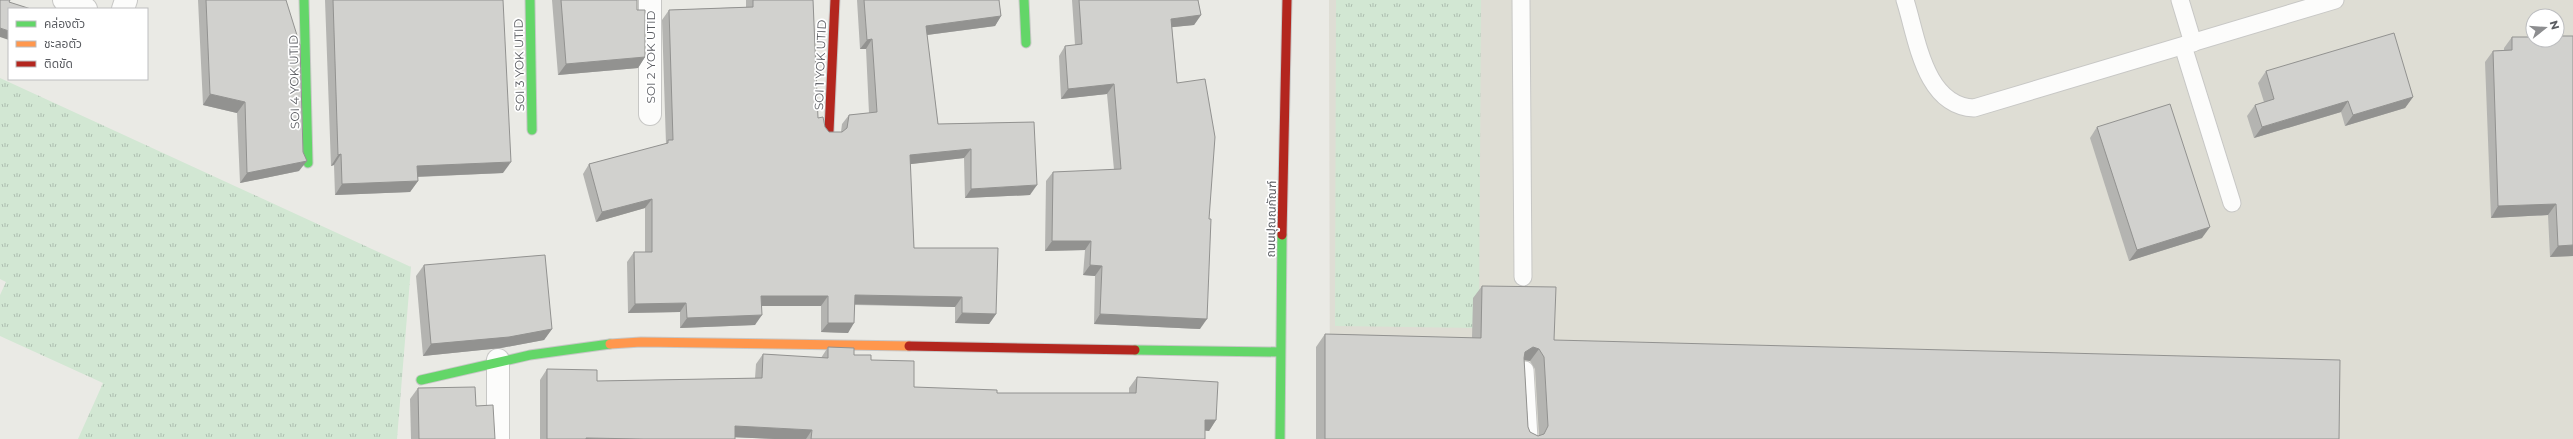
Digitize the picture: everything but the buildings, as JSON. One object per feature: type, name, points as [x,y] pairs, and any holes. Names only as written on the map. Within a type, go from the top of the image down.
[{"type":"street","points":[[64,0],[84,8]]},
{"type":"street","name":"SOI 4 YOK UTID","points":[[304,0],[308,163]]},
{"type":"street","name":"SOI 3 YOK UTID","points":[[530,0],[532,130]]},
{"type":"street","name":"SOI 2 YOK UTID","points":[[650,0],[650,114]]},
{"type":"street","name":"SOI 1 YOK UTID","points":[[829,131],[835,0]]},
{"type":"street","points":[[1024,0],[1026,43]]},
{"type":"street","name":"ถนนปุณณกัณฑ์","points":[[1280,439],[1280,352],[1287,0]]},
{"type":"street","points":[[421,380],[498,360],[575,347],[641,342],[1280,352]]},
{"type":"street","points":[[498,360],[498,439]]},
{"type":"lane","points":[[1521,0],[1523,277]]},
{"type":"lane","points":[[1905,0],[1930,77],[1947,98],[1966,108],[1981,107],[2335,0]]},
{"type":"lane","points":[[2180,0],[2188,45],[2232,203]]},
{"type":"lane","points":[[1526,370],[1529,439]]},
{"type":"shaded area","points":[[1329,0],[2573,0],[2573,439],[1330,439]]},
{"type":"green space","points":[[1336,0],[1481,0],[1479,328],[1335,326]]},
{"type":"green space","points":[[0,78],[411,267],[397,439],[78,439],[103,383],[0,336],[0,295],[6,282],[0,279]]},
{"type":"traffic: fast","points":[[304,0],[308,163]]},
{"type":"traffic: fast","points":[[530,0],[532,130]]},
{"type":"traffic: fast","points":[[1024,0],[1026,43]]},
{"type":"traffic: fast","points":[[1280,439],[1282,235]]},
{"type":"traffic: fast","points":[[421,380],[530,355],[610,344]]},
{"type":"traffic: fast","points":[[1135,350],[1280,352]]},
{"type":"traffic: slow","points":[[610,344],[641,342],[909,346]]},
{"type":"traffic: jam","points":[[829,131],[835,0]]},
{"type":"traffic: jam","points":[[1282,235],[1287,0]]},
{"type":"traffic: jam","points":[[909,346],[1135,350]]}]
